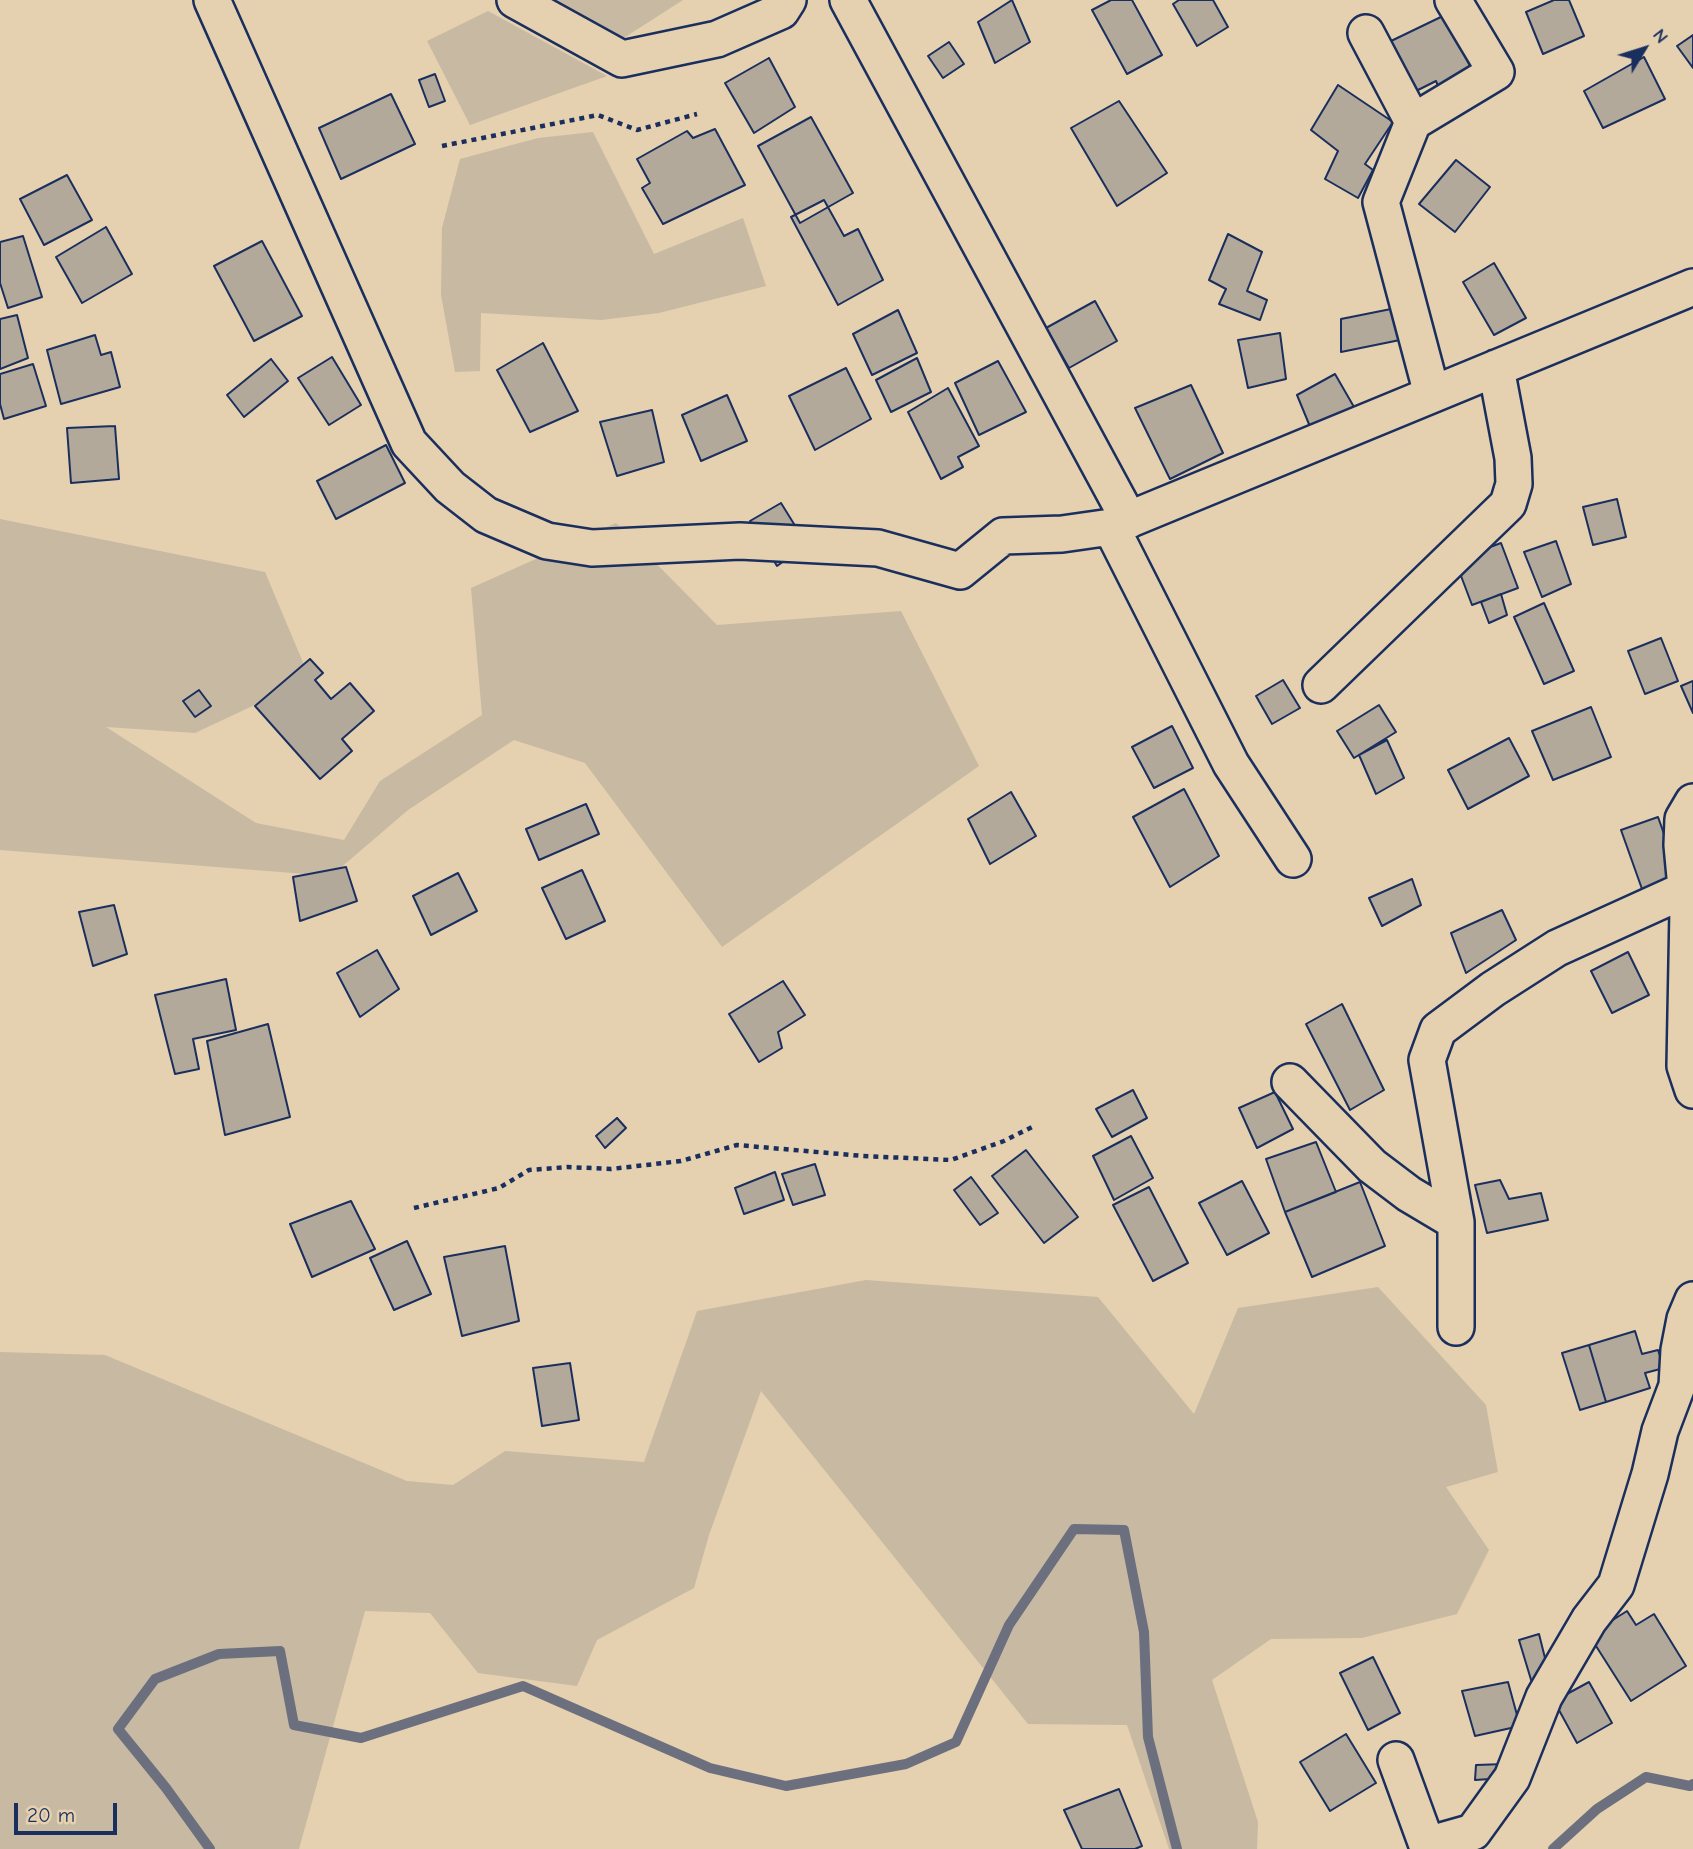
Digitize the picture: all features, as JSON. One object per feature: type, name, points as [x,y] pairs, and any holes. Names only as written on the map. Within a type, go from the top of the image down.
[{"type":"street","points":[[212,0],[409,443],[450,486],[486,515],[547,541],[592,548],[740,541],[878,548],[960,571],[1003,536],[1062,534],[1120,523],[1693,286]]},
{"type":"street","points":[[515,0],[622,59],[717,39],[781,11],[788,0]]},
{"type":"street","points":[[848,0],[1120,523],[1231,764],[1293,859]]},
{"type":"street","points":[[1432,394],[1381,202],[1413,122],[1496,72],[1453,0]]},
{"type":"street","points":[[1366,33],[1413,122]]},
{"type":"street","points":[[1321,685],[1508,504],[1514,484],[1513,458],[1496,368]]},
{"type":"street","points":[[1693,802],[1683,819],[1682,845],[1687,889],[1685,1066],[1693,1090]]},
{"type":"street","points":[[1456,1327],[1456,1222],[1427,1060],[1438,1030],[1493,989],[1557,948],[1687,889]]},
{"type":"street","points":[[1290,1082],[1372,1166],[1409,1194],[1456,1222]]},
{"type":"street","points":[[1396,1760],[1427,1845],[1473,1832],[1512,1778],[1544,1697],[1589,1620],[1616,1585],[1650,1474],[1660,1431],[1677,1386],[1679,1350],[1685,1318],[1693,1300]]},
{"type":"path","points":[[442,146],[598,115],[637,130],[697,114]]},
{"type":"path","points":[[414,1208],[499,1188],[529,1170],[568,1167],[611,1169],[681,1161],[737,1145],[863,1156],[951,1160],[1004,1141],[1036,1125]]},
{"type":"shaded area","points":[[547,0],[683,0],[619,41]]},
{"type":"shaded area","points":[[488,11],[607,76],[470,125],[427,41]]},
{"type":"shaded area","points":[[593,132],[654,254],[743,218],[766,286],[659,313],[601,320],[481,313],[480,371],[455,372],[441,295],[442,228],[460,159],[538,138]]},
{"type":"shaded area","points":[[0,519],[265,572],[310,679],[195,733],[106,727],[256,823],[344,840],[380,781],[482,715],[471,588],[616,523],[717,625],[901,611],[979,766],[722,947],[585,763],[514,740],[408,810],[331,876],[0,850]]},
{"type":"shaded area","points":[[866,1280],[1098,1297],[1194,1414],[1238,1308],[1378,1287],[1486,1405],[1498,1472],[1446,1487],[1489,1550],[1457,1614],[1362,1638],[1271,1639],[1212,1680],[1258,1822],[1257,1849],[1169,1849],[1127,1725],[1028,1724],[761,1391],[709,1535],[694,1588],[597,1640],[577,1686],[478,1673],[430,1613],[365,1611],[299,1849],[0,1849],[0,1352],[105,1355],[407,1481],[453,1485],[505,1451],[644,1462],[697,1311]]},
{"type":"building","points":[[1012,0],[1030,42],[995,63],[978,22]]},
{"type":"building","points":[[1111,0],[1132,0],[1162,55],[1127,74],[1092,10]]},
{"type":"building","points":[[1179,0],[1213,0],[1228,27],[1197,46],[1173,4]]},
{"type":"building","points":[[1554,0],[1569,0],[1584,36],[1543,54],[1526,12]]},
{"type":"building","points":[[1445,15],[1475,76],[1441,93],[1436,81],[1414,92],[1389,42]]},
{"type":"building","points":[[1693,35],[1693,68],[1677,46]]},
{"type":"building","points":[[949,42],[964,64],[943,78],[928,56]]},
{"type":"building","points":[[1644,57],[1665,99],[1603,128],[1584,91]]},
{"type":"building","points":[[769,58],[795,107],[754,133],[725,83]]},
{"type":"building","points":[[435,74],[445,101],[429,107],[419,80]]},
{"type":"building","points":[[1338,85],[1393,122],[1365,164],[1373,170],[1358,198],[1325,179],[1338,151],[1311,130]]},
{"type":"building","points":[[391,94],[415,144],[341,179],[319,128]]},
{"type":"building","points":[[1119,101],[1167,173],[1117,206],[1071,128]]},
{"type":"building","points":[[811,117],[853,193],[800,223],[758,146]]},
{"type":"building","points":[[715,129],[745,185],[663,224],[642,188],[650,183],[637,159],[687,131],[693,138]]},
{"type":"building","points":[[1456,160],[1490,187],[1455,232],[1419,204]]},
{"type":"building","points":[[67,175],[92,220],[44,245],[20,199]]},
{"type":"building","points":[[824,200],[844,236],[858,229],[883,280],[838,305],[791,217]]},
{"type":"building","points":[[106,227],[132,274],[82,303],[56,257]]},
{"type":"building","points":[[1228,234],[1262,252],[1247,291],[1267,300],[1260,320],[1219,304],[1226,289],[1209,280]]},
{"type":"building","points":[[23,236],[42,297],[8,308],[0,283],[0,242]]},
{"type":"building","points":[[262,241],[302,316],[254,341],[214,266]]},
{"type":"building","points":[[1494,263],[1526,318],[1494,335],[1463,282]]},
{"type":"building","points":[[1095,301],[1117,341],[1069,368],[1046,328]]},
{"type":"building","points":[[1396,308],[1400,340],[1341,352],[1341,319]]},
{"type":"building","points":[[898,310],[917,353],[872,375],[853,334]]},
{"type":"building","points":[[17,315],[28,358],[0,369],[0,319]]},
{"type":"building","points":[[1280,333],[1286,379],[1248,388],[1238,340]]},
{"type":"building","points":[[95,335],[101,355],[111,352],[120,387],[61,404],[47,350]]},
{"type":"building","points":[[543,343],[578,411],[530,432],[497,370]]},
{"type":"building","points":[[332,357],[361,405],[329,425],[298,378]]},
{"type":"building","points":[[917,358],[931,392],[891,412],[876,380]]},
{"type":"building","points":[[271,359],[288,381],[244,417],[227,395]]},
{"type":"building","points":[[998,361],[1026,412],[979,435],[955,383]]},
{"type":"building","points":[[33,364],[46,406],[4,419],[0,404],[0,374]]},
{"type":"building","points":[[846,368],[871,419],[815,450],[789,396]]},
{"type":"building","points":[[1335,374],[1354,407],[1311,429],[1297,395]]},
{"type":"building","points":[[1191,385],[1223,453],[1170,479],[1135,408]]},
{"type":"building","points":[[948,388],[979,446],[958,457],[963,467],[941,479],[908,412]]},
{"type":"building","points":[[727,395],[747,441],[701,461],[682,415]]},
{"type":"building","points":[[652,410],[664,462],[617,476],[600,422]]},
{"type":"building","points":[[115,426],[119,479],[71,483],[67,428]]},
{"type":"building","points":[[386,445],[405,483],[336,519],[317,481]]},
{"type":"building","points":[[1617,499],[1626,537],[1593,545],[1583,507]]},
{"type":"building","points":[[781,503],[807,545],[777,566],[750,521]]},
{"type":"building","points":[[1556,541],[1571,584],[1542,597],[1524,552]]},
{"type":"building","points":[[1501,543],[1518,588],[1472,605],[1455,560]]},
{"type":"building","points":[[1501,594],[1507,615],[1489,623],[1481,602]]},
{"type":"building","points":[[1544,603],[1574,671],[1544,684],[1514,617]]},
{"type":"building","points":[[1661,638],[1678,681],[1645,694],[1628,651]]},
{"type":"building","points":[[310,659],[323,673],[315,680],[331,699],[350,683],[374,711],[342,739],[352,751],[320,779],[255,706]]},
{"type":"building","points":[[1283,680],[1300,708],[1272,724],[1256,696]]},
{"type":"building","points":[[1693,681],[1693,713],[1681,686]]},
{"type":"building","points":[[199,690],[211,706],[195,717],[183,701]]},
{"type":"building","points":[[1379,705],[1396,732],[1354,758],[1337,731]]},
{"type":"building","points":[[1591,707],[1611,757],[1553,780],[1532,731]]},
{"type":"building","points":[[1172,726],[1193,768],[1154,788],[1132,747]]},
{"type":"building","points":[[1509,738],[1529,776],[1468,809],[1448,770]]},
{"type":"building","points":[[1387,740],[1404,778],[1376,794],[1359,755]]},
{"type":"building","points":[[1184,789],[1219,856],[1170,887],[1133,817]]},
{"type":"building","points":[[1011,792],[1036,836],[990,864],[968,819]]},
{"type":"building","points":[[586,804],[599,834],[539,860],[526,829]]},
{"type":"building","points":[[1658,817],[1679,876],[1642,889],[1621,830]]},
{"type":"building","points":[[346,867],[357,901],[300,921],[293,877]]},
{"type":"building","points":[[582,870],[605,921],[566,939],[542,888]]},
{"type":"building","points":[[458,873],[477,911],[431,935],[413,896]]},
{"type":"building","points":[[1412,879],[1421,905],[1382,926],[1369,898]]},
{"type":"building","points":[[114,905],[127,954],[93,966],[79,912]]},
{"type":"building","points":[[1502,910],[1516,940],[1466,973],[1451,933]]},
{"type":"building","points":[[377,950],[399,989],[360,1017],[337,973]]},
{"type":"building","points":[[1628,952],[1649,995],[1612,1013],[1591,971]]},
{"type":"building","points":[[226,979],[236,1030],[193,1039],[199,1069],[175,1074],[155,995]]},
{"type":"building","points":[[783,981],[805,1015],[778,1032],[782,1048],[759,1062],[729,1014]]},
{"type":"building","points":[[1342,1004],[1384,1090],[1350,1110],[1306,1024]]},
{"type":"building","points":[[268,1024],[290,1117],[225,1135],[207,1041]]},
{"type":"building","points":[[1133,1090],[1147,1118],[1112,1137],[1096,1109]]},
{"type":"building","points":[[1275,1092],[1293,1129],[1257,1148],[1239,1108]]},
{"type":"building","points":[[617,1118],[626,1128],[605,1148],[596,1136]]},
{"type":"building","points":[[1131,1136],[1153,1178],[1114,1200],[1093,1156]]},
{"type":"building","points":[[1316,1142],[1336,1192],[1285,1212],[1266,1159]]},
{"type":"building","points":[[1026,1150],[1078,1217],[1044,1243],[992,1176]]},
{"type":"building","points":[[815,1164],[825,1195],[793,1205],[782,1174]]},
{"type":"building","points":[[775,1172],[784,1200],[744,1214],[735,1188]]},
{"type":"building","points":[[971,1177],[998,1213],[980,1225],[954,1190]]},
{"type":"building","points":[[1500,1180],[1509,1199],[1541,1193],[1548,1220],[1487,1233],[1475,1185]]},
{"type":"building","points":[[1242,1181],[1269,1233],[1227,1255],[1199,1203]]},
{"type":"building","points":[[1360,1182],[1385,1246],[1312,1277],[1285,1212]]},
{"type":"building","points":[[1149,1187],[1188,1263],[1153,1281],[1113,1205]]},
{"type":"building","points":[[351,1201],[375,1249],[312,1277],[290,1224]]},
{"type":"building","points":[[407,1241],[431,1294],[394,1310],[370,1258]]},
{"type":"building","points":[[505,1246],[519,1321],[462,1336],[444,1257]]},
{"type":"building","points":[[1635,1331],[1642,1354],[1658,1350],[1664,1368],[1645,1373],[1650,1388],[1606,1402],[1589,1345]]},
{"type":"building","points":[[1589,1345],[1606,1402],[1580,1410],[1562,1353]]},
{"type":"building","points":[[570,1363],[579,1420],[542,1426],[533,1368]]},
{"type":"building","points":[[1627,1611],[1636,1625],[1654,1614],[1686,1666],[1631,1701],[1589,1635]]},
{"type":"building","points":[[1539,1634],[1550,1678],[1532,1683],[1519,1640]]},
{"type":"building","points":[[1373,1657],[1400,1713],[1368,1730],[1340,1673]]},
{"type":"building","points":[[1508,1682],[1520,1726],[1475,1736],[1462,1691]]},
{"type":"building","points":[[1589,1682],[1612,1723],[1577,1743],[1554,1701]]},
{"type":"building","points":[[1346,1734],[1376,1783],[1330,1811],[1300,1762]]},
{"type":"building","points":[[1505,1764],[1505,1778],[1475,1780],[1476,1765]]},
{"type":"building","points":[[1119,1789],[1142,1846],[1135,1849],[1082,1849],[1064,1810]]},
{"type":"waterway","points":[[210,1849],[166,1788],[118,1729],[155,1679],[219,1654],[280,1651],[294,1725],[361,1738],[523,1686],[710,1768],[786,1786],[906,1764],[956,1742],[1009,1625],[1074,1529],[1124,1530],[1144,1632],[1148,1737],[1177,1849]]},
{"type":"waterway","points":[[1553,1849],[1597,1809],[1646,1777],[1690,1786],[1693,1784]]}]
